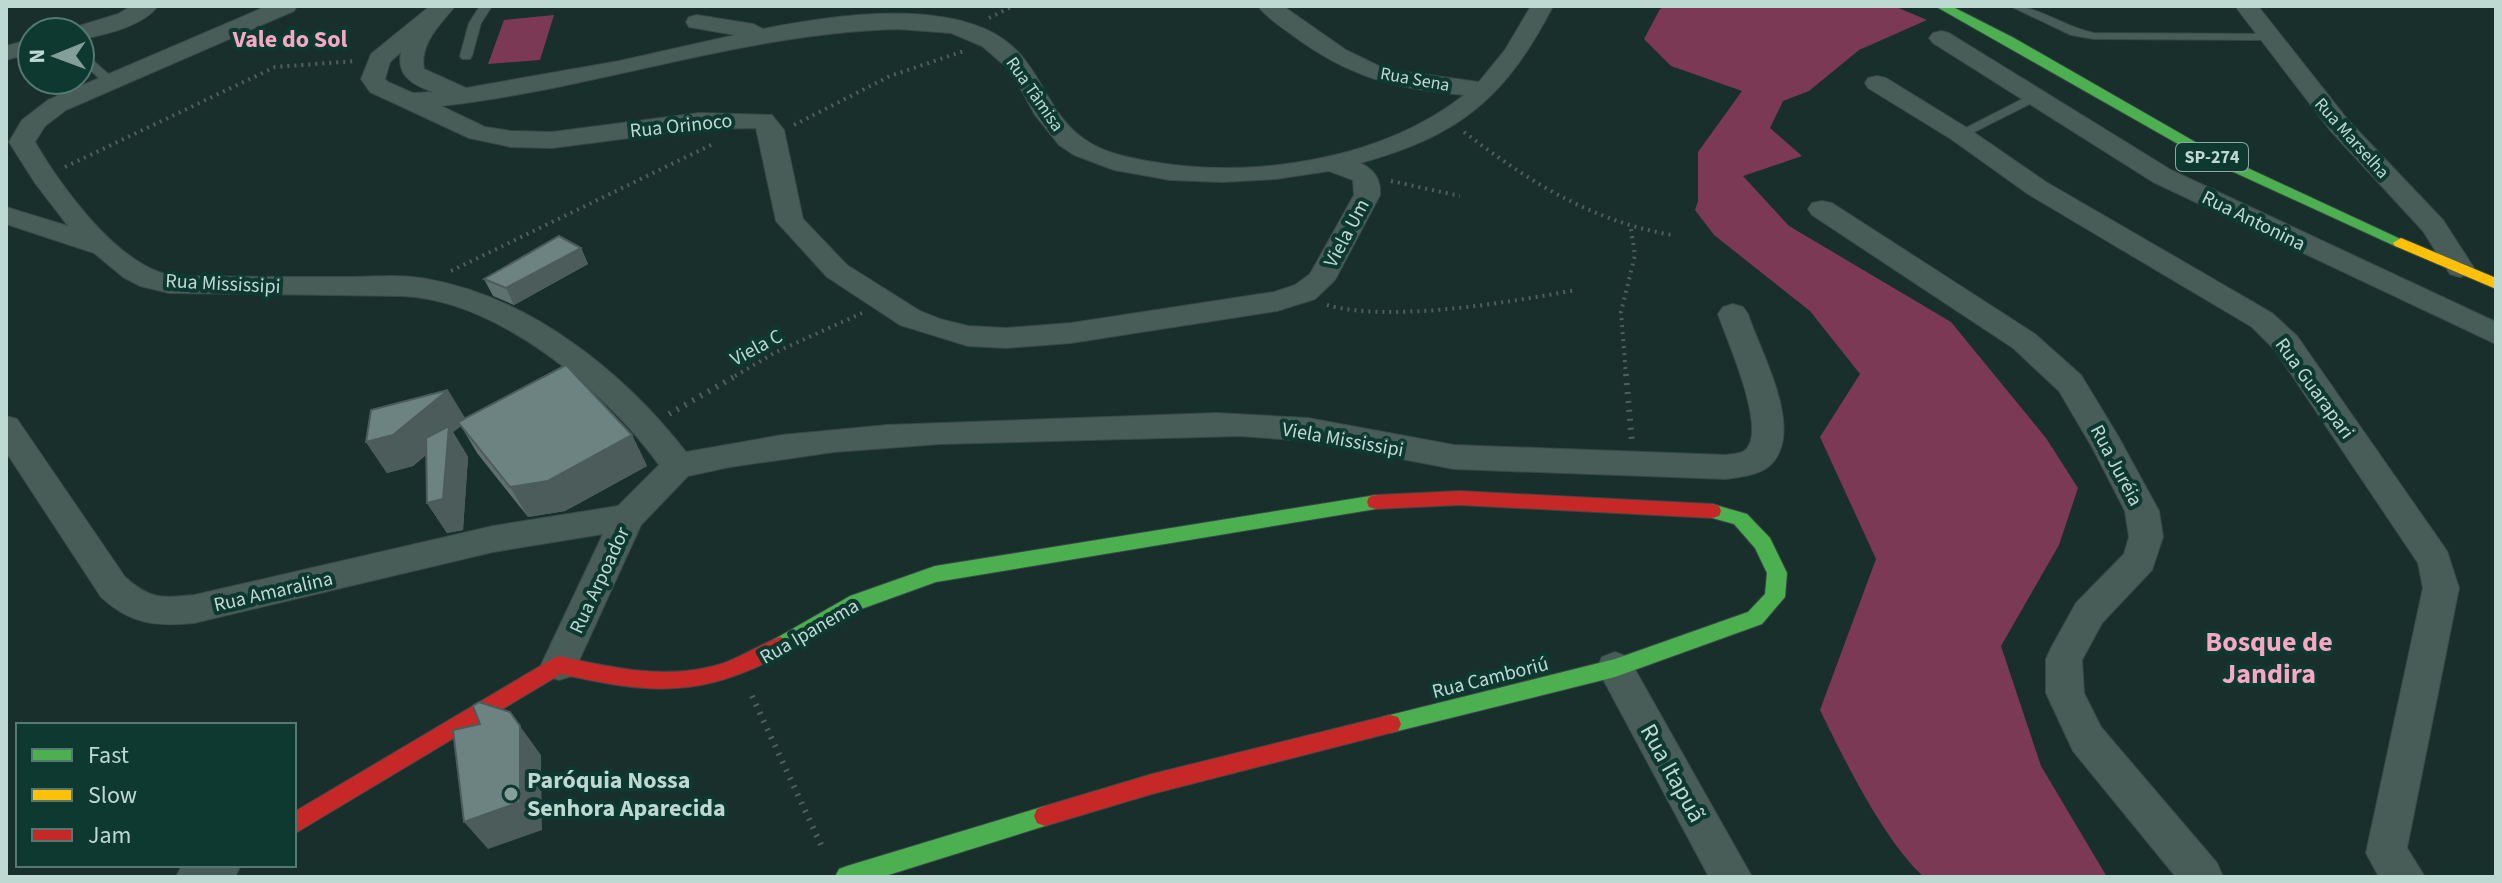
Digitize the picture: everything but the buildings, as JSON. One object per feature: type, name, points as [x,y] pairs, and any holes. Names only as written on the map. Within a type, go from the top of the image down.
[{"type":"street","points":[[96,28],[126,19],[147,6]]},
{"type":"street","name":"Rua Mississipi","points":[[286,6],[41,115],[14,148],[106,247],[127,267],[151,279],[244,286],[416,287],[459,295],[491,308],[576,363],[636,413],[678,466]]},
{"type":"street","name":"Rua Sena","points":[[1269,6],[1322,45],[1364,69],[1405,80],[1485,90]]},
{"type":"street","name":"Rua Tâmisa","points":[[404,101],[447,100],[677,55],[767,33],[885,22],[932,23],[967,29],[1001,47],[1020,68],[1057,129],[1081,150],[1161,171],[1214,175],[1329,163],[1388,147],[1430,131],[1485,90],[1510,65],[1542,6]]},
{"type":"street","name":"SP-274","points":[[1941,6],[2005,36],[2113,103],[2207,155],[2496,284]]},
{"type":"street","name":"Rua Marselha","points":[[2246,6],[2272,37],[2287,63],[2339,125],[2433,226],[2460,268]]},
{"type":"street","points":[[379,59],[438,11]]},
{"type":"street","name":"Rua Tâmisa","points":[[438,11],[409,59],[410,71],[419,80],[470,95]]},
{"type":"street","points":[[677,55],[691,43],[695,14],[767,33]]},
{"type":"street","name":"Rua Antonina","points":[[1941,38],[2162,176],[2496,334]]},
{"type":"street","name":"Rua Orinoco","points":[[379,59],[373,79],[379,87],[478,133],[511,139],[552,140],[699,121],[768,128]]},
{"type":"street","name":"Rua Guarapari","points":[[1877,83],[1960,134],[2049,196],[2262,320],[2286,343],[2435,561],[2441,588],[2391,869]]},
{"type":"street","points":[[457,124],[459,113],[470,95]]},
{"type":"street","points":[[768,128],[790,221],[837,271],[885,303],[932,327],[968,336],[1006,338],[1071,333],[1286,298]]},
{"type":"street","name":"Viela Um","points":[[1286,298],[1321,280],[1367,195],[1369,184],[1364,175],[1354,168],[1329,163]]},
{"type":"street","name":"Rua Juréia","points":[[1822,209],[2024,341],[2070,383],[2107,444],[2142,511],[2146,537],[2140,560],[2089,613],[2064,659],[2065,693],[2087,739],[2202,877]]},
{"type":"street","points":[[6,215],[106,247]]},
{"type":"street","name":"Viela Mississipi","points":[[678,466],[738,452],[845,440],[1046,429],[1192,426],[1287,427],[1456,457],[1726,467],[1755,460],[1768,447],[1771,426],[1733,314]]},
{"type":"street","name":"Rua Amaralina","points":[[6,427],[113,587],[133,607],[158,613],[194,609],[493,539],[628,517]]},
{"type":"street","name":"Rua Arpoador","points":[[559,665],[628,517],[678,466]]},
{"type":"street","name":"Rua Camboriú","points":[[847,877],[1152,784],[1615,668],[1755,618],[1775,597],[1777,573],[1763,543],[1740,519],[1703,509],[1460,498]]},
{"type":"street","name":"Rua Ipanema","points":[[559,665],[629,680],[674,683],[740,670],[833,613],[935,574],[1381,501],[1460,498]]},
{"type":"street","points":[[296,823],[559,665]]},
{"type":"street","name":"Rua Itapuã","points":[[1615,668],[1731,877]]},
{"type":"street","points":[[197,877],[216,867]]},
{"type":"lane","points":[[466,56],[475,23],[486,6]]},
{"type":"lane","points":[[2016,6],[2075,33],[2094,36],[2272,37]]},
{"type":"lane","points":[[96,68],[110,82]]},
{"type":"lane","points":[[1960,134],[2036,96]]},
{"type":"path","points":[[416,287],[768,128],[890,76],[991,41]]},
{"type":"path","points":[[42,179],[275,67],[379,59]]},
{"type":"path","points":[[1447,119],[1540,187],[1599,218],[1631,229],[1672,235]]},
{"type":"path","points":[[1364,175],[1460,196]]},
{"type":"path","points":[[1631,229],[1635,255],[1621,312],[1634,463]]},
{"type":"path","points":[[1286,298],[1338,309],[1406,310],[1486,307],[1576,290]]},
{"type":"path","name":"Viela C","points":[[647,427],[776,352],[885,303]]},
{"type":"path","points":[[740,670],[823,849]]},
{"type":"shaded area","points":[[1666,6],[1894,6],[1927,20],[1859,50],[1809,91],[1783,101],[1770,128],[1802,156],[1743,176],[1789,226],[1951,322],[2046,438],[2078,488],[2059,545],[2001,646],[2041,766],[2107,877],[1924,877],[1894,843],[1841,752],[1820,710],[1876,559],[1820,437],[1860,374],[1810,311],[1714,235],[1695,210],[1698,201],[1698,152],[1742,91],[1671,66],[1644,39],[1660,9]]},
{"type":"shaded area","points":[[554,15],[540,60],[488,64],[504,20]]},
{"type":"traffic: fast","points":[[1941,6],[2009,41],[2206,154],[2401,243]]},
{"type":"traffic: fast","points":[[780,646],[857,602],[935,574],[1376,502]]},
{"type":"traffic: fast","points":[[1390,724],[1615,668],[1755,618],[1775,597],[1777,573],[1763,543],[1740,519],[1712,511]]},
{"type":"traffic: fast","points":[[847,877],[1045,816]]},
{"type":"traffic: slow","points":[[2401,243],[2496,284]]},
{"type":"traffic: jam","points":[[1376,502],[1460,498],[1712,511]]},
{"type":"traffic: jam","points":[[296,823],[559,665],[619,677],[672,681],[724,672],[780,646]]},
{"type":"traffic: jam","points":[[1045,816],[1152,784],[1390,724]]},
{"type":"place","name":"Paróquia Nossa Senhora Aparecida","points":[[511,794]]},
{"type":"district","name":"Vale do Sol","points":[[290,39]]},
{"type":"district","name":"Bosque de Jandira","points":[[2269,657]]}]
